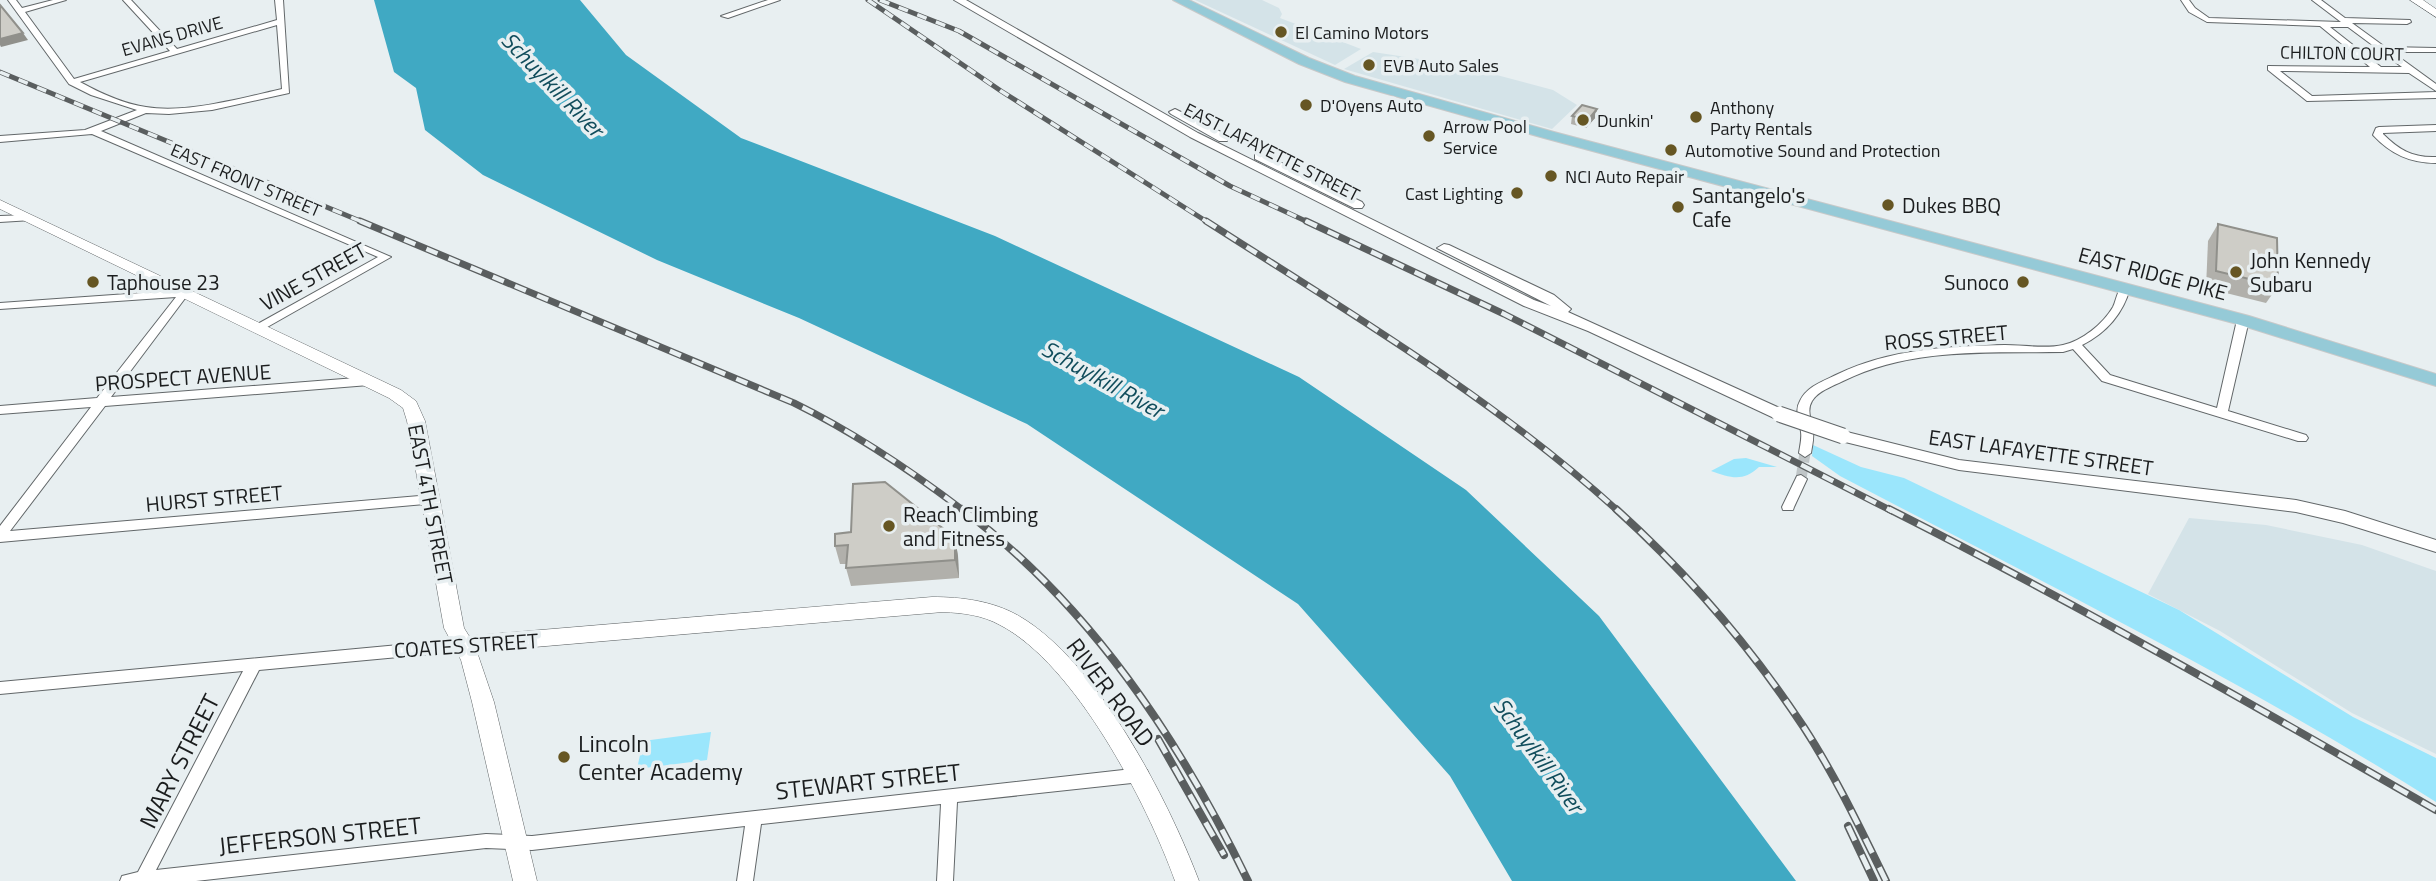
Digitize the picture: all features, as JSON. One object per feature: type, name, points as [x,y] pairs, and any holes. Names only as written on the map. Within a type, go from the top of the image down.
[{"type":"main road","name":"EAST RIDGE PIKE","points":[[1179,0],[1324,71],[1525,129],[2243,320],[2436,380]]},
{"type":"main road","points":[[2416,0],[2436,14]]},
{"type":"main road","name":"EAST 4TH STREET","points":[[0,204],[396,394],[410,405],[416,421],[454,628],[471,660],[483,702],[525,881]]},
{"type":"main road","name":"COATES STREET","points":[[463,645],[932,605]]},
{"type":"main road","name":"RIVER ROAD","points":[[932,605],[957,605],[987,611],[1033,636],[1080,688],[1141,775],[1167,827],[1186,881]]},
{"type":"street","points":[[16,6],[49,0]]},
{"type":"street","points":[[16,6],[62,0]]},
{"type":"street","points":[[127,0],[176,52]]},
{"type":"street","points":[[279,0],[280,22]]},
{"type":"street","points":[[725,16],[776,0]]},
{"type":"street","name":"EAST LAFAYETTE STREET","points":[[958,0],[1194,135],[1529,303],[1577,319],[1707,383],[1779,414],[1843,436],[1913,455],[1999,471],[2296,506],[2358,521],[2436,546]]},
{"type":"street","name":"EAST LAFAYETTE STREET","points":[[978,0],[1151,100],[1234,144],[1549,298],[1577,319]]},
{"type":"street","points":[[2185,0],[2192,10],[2207,20],[2322,25],[2407,22]]},
{"type":"street","points":[[2316,0],[2436,88]]},
{"type":"street","name":"EAST FRONT STREET","points":[[16,6],[72,82],[94,93],[145,110],[199,109],[286,91],[280,22]]},
{"type":"street","name":"EVANS DRIVE","points":[[72,82],[280,22]]},
{"type":"street","points":[[2322,25],[2379,70]]},
{"type":"street","points":[[2386,49],[2436,50]]},
{"type":"street","name":"CHILTON COURT","points":[[2413,70],[2271,68],[2310,99],[2436,96]]},
{"type":"street","points":[[0,139],[94,131],[145,110]]},
{"type":"street","points":[[2436,128],[2379,130],[2378,135],[2397,154],[2409,159],[2436,160]]},
{"type":"street","name":"EAST FRONT STREET","points":[[94,131],[386,257]]},
{"type":"street","points":[[0,219],[27,218]]},
{"type":"street","name":"VINE STREET","points":[[258,328],[386,257]]},
{"type":"street","name":"ROSS STREET","points":[[1805,453],[1807,431],[1802,416],[1809,394],[1881,360],[1971,350],[2063,349],[2075,345],[2109,320],[2122,304],[2125,288]]},
{"type":"street","points":[[0,306],[184,293]]},
{"type":"street","points":[[0,536],[184,293]]},
{"type":"street","points":[[2222,413],[2243,320]]},
{"type":"street","points":[[2075,345],[2106,377],[2302,438]]},
{"type":"street","name":"PROSPECT AVENUE","points":[[0,410],[369,381]]},
{"type":"street","points":[[1788,507],[1801,479]]},
{"type":"street","name":"HURST STREET","points":[[0,536],[431,500]]},
{"type":"street","name":"COATES STREET","points":[[0,688],[463,645]]},
{"type":"street","name":"MARY STREET","points":[[136,880],[255,663]]},
{"type":"street","name":"STEWART STREET","points":[[517,842],[532,843],[1141,775]]},
{"type":"street","points":[[945,881],[949,797]]},
{"type":"street","points":[[746,881],[754,818]]},
{"type":"street","name":"JEFFERSON STREET","points":[[136,880],[486,841],[517,842]]},
{"type":"shaded area","points":[[1195,0],[1262,0],[1279,8],[1282,14],[1280,18],[1361,49],[1335,65]]},
{"type":"shaded area","points":[[1373,52],[1459,65],[1553,90],[1577,105],[1552,129],[1344,69]]},
{"type":"shaded area","points":[[1813,445],[1861,467],[1904,478],[2179,610],[2353,717],[2436,758],[2436,802],[2216,673],[1840,476],[1812,456]]},
{"type":"shaded area","points":[[1746,458],[1777,467],[1759,467],[1742,477],[1711,471],[1734,459]]},
{"type":"shaded area","points":[[2189,518],[2266,525],[2362,545],[2436,571],[2436,754],[2352,713],[2220,631],[2148,594]]},
{"type":"shaded area","points":[[711,732],[707,760],[637,769],[643,741]]},
{"type":"water","name":"Schuylkill River","points":[[374,0],[580,0],[626,55],[741,138],[995,236],[1299,377],[1466,490],[1599,616],[1796,881],[1512,881],[1450,776],[1298,604],[1027,424],[799,318],[657,260],[483,175],[425,130],[416,88],[394,72]]},
{"type":"building","points":[[0,5],[23,33],[0,39]]},
{"type":"building","points":[[1582,105],[1597,109],[1588,120],[1572,116]]},
{"type":"building","points":[[2218,224],[2277,238],[2278,286],[2216,271]]},
{"type":"building","name":"Reach Climbing and Fitness","points":[[885,482],[955,538],[955,560],[846,568],[848,545],[835,546],[835,534],[851,532],[853,484]]},
{"type":"tunnel","points":[[1801,479],[1805,453]]},
{"type":"railway","points":[[868,0],[1001,91],[1209,223]]},
{"type":"railway","points":[[880,0],[959,31],[1230,186],[1310,223]]},
{"type":"railway","points":[[0,72],[365,223]]},
{"type":"railway","points":[[360,221],[794,403],[882,453],[964,511]]},
{"type":"railway","points":[[1206,221],[1470,393],[1520,430],[1618,511]]},
{"type":"railway","points":[[1306,221],[1504,314],[1892,511]]},
{"type":"railway","points":[[962,509],[1008,547],[1091,631],[1161,726],[1192,776],[1248,881]]},
{"type":"railway","points":[[1616,509],[1668,559],[1716,611],[1783,696],[1826,763],[1886,881]]},
{"type":"railway","points":[[1889,509],[2096,618],[2436,810]]},
{"type":"railway","points":[[1158,739],[1224,855]]},
{"type":"railway","points":[[1848,826],[1874,881]]},
{"type":"place","name":"El Camino Motors","points":[[1281,32]]},
{"type":"place","name":"EVB Auto Sales","points":[[1369,65]]},
{"type":"place","name":"D'Oyens Auto","points":[[1306,105]]},
{"type":"place","name":"Anthony Party Rentals","points":[[1696,117]]},
{"type":"place","name":"Dunkin'","points":[[1583,120]]},
{"type":"place","name":"Arrow Pool Service","points":[[1429,136]]},
{"type":"place","name":"Automotive Sound and Protection","points":[[1671,150]]},
{"type":"place","name":"NCI Auto Repair","points":[[1551,176]]},
{"type":"place","name":"Cast Lighting","points":[[1517,193]]},
{"type":"place","name":"Dukes BBQ","points":[[1888,205]]},
{"type":"place","name":"Santangelo's Cafe","points":[[1678,207]]},
{"type":"place","name":"John Kennedy Subaru","points":[[2236,272]]},
{"type":"place","name":"Taphouse 23","points":[[93,282]]},
{"type":"place","name":"Sunoco","points":[[2023,282]]},
{"type":"place","name":"Reach Climbing and Fitness","points":[[889,526]]},
{"type":"place","name":"Lincoln Center Academy","points":[[564,757]]}]
